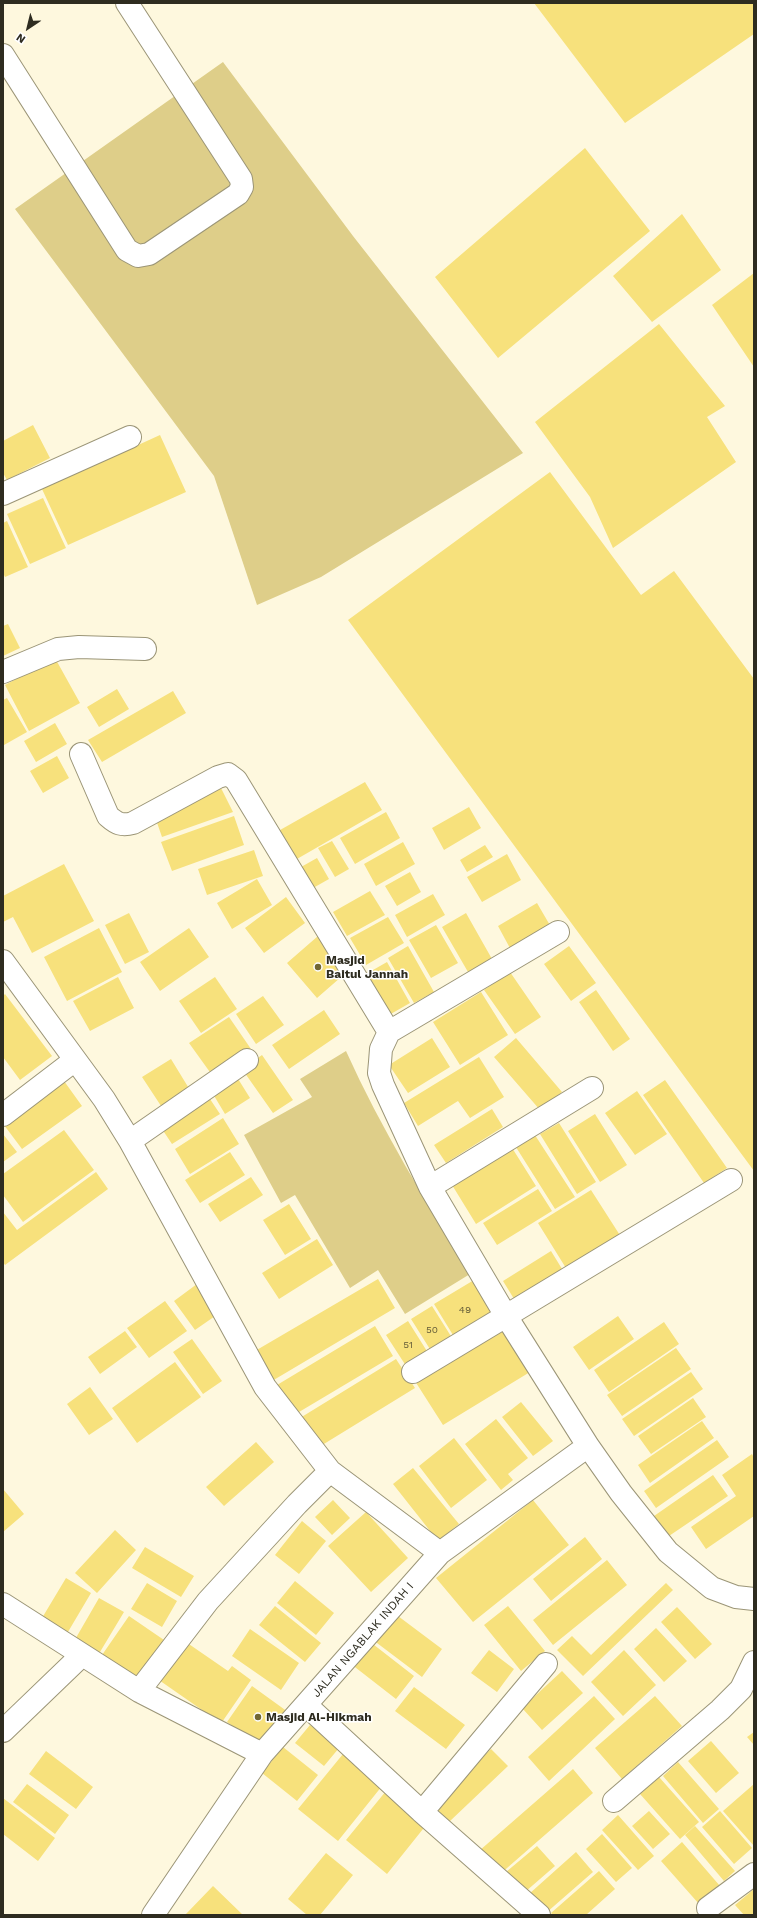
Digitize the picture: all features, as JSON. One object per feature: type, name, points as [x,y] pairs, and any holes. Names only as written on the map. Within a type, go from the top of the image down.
[{"type":"street","points":[[3,55],[127,250],[138,256],[149,254],[238,194],[242,187],[241,179],[127,3]]},
{"type":"street","points":[[3,494],[130,437]]},
{"type":"street","points":[[3,672],[58,650],[80,647],[145,650]]},
{"type":"street","points":[[81,754],[108,816],[116,823],[124,825],[134,823],[218,777],[228,774],[236,780],[389,1032]]},
{"type":"street","points":[[558,932],[389,1032],[381,1049],[379,1073],[430,1187],[506,1316],[588,1446],[668,1552],[712,1588],[736,1597],[754,1599]]},
{"type":"street","points":[[3,961],[104,1099],[130,1141],[265,1387],[330,1472],[440,1553]]},
{"type":"street","points":[[3,1115],[75,1060]]},
{"type":"street","points":[[130,1141],[247,1060]]},
{"type":"street","points":[[430,1187],[592,1088]]},
{"type":"street","points":[[414,1372],[731,1180]]},
{"type":"street","name":"JALAN NGABLAK INDAH I","points":[[153,1915],[262,1754],[440,1553],[588,1446]]},
{"type":"street","points":[[139,1691],[208,1601],[292,1510],[330,1472]]},
{"type":"street","points":[[3,1604],[139,1691],[262,1754]]},
{"type":"street","points":[[3,1731],[82,1655]]},
{"type":"street","points":[[614,1801],[720,1710],[741,1689],[754,1662]]},
{"type":"street","points":[[422,1812],[546,1664]]},
{"type":"street","points":[[306,1705],[422,1812],[539,1915]]},
{"type":"street","points":[[708,1908],[754,1874]]},
{"type":"shaded area","points":[[223,62],[353,236],[523,453],[321,577],[257,605],[214,476],[15,209]]},
{"type":"shaded area","points":[[346,1051],[389,1137],[470,1274],[405,1314],[378,1270],[350,1288],[295,1195],[281,1203],[244,1135],[312,1097],[300,1079]]},
{"type":"building","points":[[534,3],[754,3],[754,34],[625,123]]},
{"type":"building","points":[[585,148],[650,231],[498,358],[435,277]]},
{"type":"building","points":[[682,214],[721,270],[652,322],[613,276]]},
{"type":"building","points":[[754,273],[754,367],[712,305]]},
{"type":"building","points":[[659,324],[725,406],[707,417],[736,462],[613,548],[590,497],[535,422]]},
{"type":"building","points":[[33,425],[50,458],[7,480],[3,473],[3,441]]},
{"type":"building","points":[[160,435],[186,492],[68,545],[42,489]]},
{"type":"building","points":[[550,472],[641,595],[674,571],[754,679],[754,1171],[348,620]]},
{"type":"building","points":[[43,498],[66,548],[30,564],[7,514]]},
{"type":"building","points":[[7,521],[28,567],[5,577],[3,573],[3,523]]},
{"type":"building","points":[[8,624],[20,648],[3,656],[3,626]]},
{"type":"building","points":[[55,658],[80,703],[29,731],[5,685]]},
{"type":"building","points":[[117,689],[129,709],[99,727],[87,707]]},
{"type":"building","points":[[173,691],[186,713],[102,762],[88,740]]},
{"type":"building","points":[[7,698],[27,732],[4,745],[3,700]]},
{"type":"building","points":[[55,723],[67,744],[36,762],[24,741]]},
{"type":"building","points":[[57,756],[69,778],[43,793],[30,771]]},
{"type":"building","points":[[218,782],[233,812],[162,837],[154,814]]},
{"type":"building","points":[[365,782],[382,810],[290,863],[273,834]]},
{"type":"building","points":[[469,807],[481,828],[444,850],[432,828]]},
{"type":"building","points":[[386,812],[400,838],[355,864],[340,838]]},
{"type":"building","points":[[234,816],[244,845],[172,871],[161,842]]},
{"type":"building","points":[[332,841],[349,869],[335,877],[318,848]]},
{"type":"building","points":[[403,842],[415,864],[376,886],[364,864]]},
{"type":"building","points":[[485,845],[493,857],[467,872],[460,860]]},
{"type":"building","points":[[254,850],[263,876],[207,895],[198,869]]},
{"type":"building","points":[[507,854],[521,880],[482,902],[467,877]]},
{"type":"building","points":[[317,858],[329,879],[306,892],[294,871]]},
{"type":"building","points":[[64,864],[94,921],[32,953],[13,917],[3,922],[3,896]]},
{"type":"building","points":[[410,872],[421,892],[397,906],[385,886]]},
{"type":"building","points":[[257,879],[272,905],[232,929],[217,903]]},
{"type":"building","points":[[370,891],[385,915],[347,936],[333,912]]},
{"type":"building","points":[[433,894],[445,915],[407,937],[395,915]]},
{"type":"building","points":[[286,897],[305,923],[264,953],[245,928]]},
{"type":"building","points":[[537,903],[551,927],[511,950],[498,926]]},
{"type":"building","points":[[129,913],[149,952],[125,964],[105,925]]},
{"type":"building","points":[[466,913],[492,959],[468,972],[442,927]]},
{"type":"building","points":[[388,917],[404,943],[366,965],[350,938]]},
{"type":"building","points":[[436,925],[458,963],[431,978],[409,940]]},
{"type":"building","points":[[99,928],[122,972],[67,1001],[44,957]]},
{"type":"building","points":[[189,928],[209,957],[160,991],[140,962]]},
{"type":"building","name":"Masjid Baitul Jannah","points":[[318,936],[348,971],[317,998],[287,963]]},
{"type":"building","points":[[408,946],[434,992],[414,1003],[388,958]]},
{"type":"building","points":[[569,946],[596,983],[571,1001],[544,964]]},
{"type":"building","points":[[387,962],[410,1003],[389,1015],[366,974]]},
{"type":"building","points":[[510,972],[541,1017],[515,1034],[484,990]]},
{"type":"building","points":[[118,977],[134,1008],[90,1031],[73,1001]]},
{"type":"building","points":[[215,977],[237,1009],[201,1033],[179,1001]]},
{"type":"building","points":[[596,990],[630,1039],[613,1051],[579,1002]]},
{"type":"building","points":[[481,992],[508,1035],[460,1065],[433,1022]]},
{"type":"building","points":[[5,994],[52,1056],[20,1080],[3,1057],[3,996]]},
{"type":"building","points":[[263,996],[284,1025],[256,1044],[236,1014]]},
{"type":"building","points":[[324,1010],[340,1034],[289,1069],[272,1045]]},
{"type":"building","points":[[229,1017],[251,1049],[212,1075],[189,1043]]},
{"type":"building","points":[[432,1038],[450,1067],[408,1093],[389,1065]]},
{"type":"building","points":[[516,1038],[562,1092],[540,1110],[494,1057]]},
{"type":"building","points":[[262,1055],[293,1100],[273,1113],[242,1069]]},
{"type":"building","points":[[479,1057],[504,1097],[470,1118],[458,1101],[418,1126],[404,1103]]},
{"type":"building","points":[[171,1059],[193,1095],[165,1112],[142,1077]]},
{"type":"building","points":[[235,1074],[250,1098],[225,1114],[210,1089]]},
{"type":"building","points":[[665,1080],[727,1168],[704,1183],[643,1095]]},
{"type":"building","points":[[64,1081],[82,1106],[22,1149],[4,1125]]},
{"type":"building","points":[[637,1091],[667,1134],[635,1155],[605,1113]]},
{"type":"building","points":[[206,1093],[220,1114],[172,1144],[158,1123]]},
{"type":"building","points":[[492,1109],[503,1127],[446,1163],[434,1145]]},
{"type":"building","points":[[595,1114],[627,1165],[600,1182],[568,1131]]},
{"type":"building","points":[[223,1118],[239,1144],[190,1174],[175,1149]]},
{"type":"building","points":[[559,1123],[596,1182],[577,1194],[540,1134]]},
{"type":"building","points":[[64,1130],[94,1170],[23,1222],[3,1195],[3,1174]]},
{"type":"building","points":[[533,1132],[575,1197],[555,1209],[514,1144]]},
{"type":"building","points":[[3,1134],[17,1152],[3,1162]]},
{"type":"building","points":[[509,1143],[536,1186],[476,1224],[449,1180]]},
{"type":"building","points":[[230,1152],[245,1175],[200,1203],[185,1180]]},
{"type":"building","points":[[96,1172],[108,1189],[5,1265],[3,1262],[3,1212],[17,1230]]},
{"type":"building","points":[[251,1177],[263,1195],[220,1222],[208,1204]]},
{"type":"building","points":[[538,1189],[552,1211],[497,1245],[483,1223]]},
{"type":"building","points":[[591,1190],[623,1240],[569,1273],[538,1223]]},
{"type":"building","points":[[289,1204],[311,1239],[285,1255],[263,1220]]},
{"type":"building","points":[[317,1239],[333,1265],[279,1299],[262,1273]]},
{"type":"building","points":[[551,1251],[567,1277],[519,1307],[503,1281]]},
{"type":"building","points":[[378,1279],[395,1308],[272,1381],[255,1351]]},
{"type":"building","points":[[474,1280],[496,1316],[456,1340],[434,1304]]},
{"type":"building","points":[[197,1284],[218,1314],[195,1330],[174,1301]]},
{"type":"building","points":[[165,1301],[187,1331],[149,1358],[127,1328]]},
{"type":"building","points":[[432,1306],[454,1341],[433,1354],[411,1319]]},
{"type":"building","points":[[618,1316],[634,1339],[589,1370],[573,1347]]},
{"type":"building","points":[[408,1321],[430,1356],[408,1369],[386,1335]]},
{"type":"building","points":[[664,1322],[679,1344],[609,1392],[594,1370]]},
{"type":"building","points":[[375,1326],[393,1356],[294,1415],[277,1385]]},
{"type":"building","points":[[502,1326],[530,1372],[443,1425],[413,1378]]},
{"type":"building","points":[[125,1331],[137,1347],[100,1374],[88,1357]]},
{"type":"building","points":[[192,1339],[222,1381],[203,1394],[173,1352]]},
{"type":"building","points":[[676,1348],[691,1369],[622,1416],[607,1395]]},
{"type":"building","points":[[396,1359],[415,1388],[319,1447],[300,1418]]},
{"type":"building","points":[[175,1362],[201,1397],[137,1443],[112,1408]]},
{"type":"building","points":[[691,1372],[703,1389],[634,1436],[622,1419]]},
{"type":"building","points":[[90,1387],[113,1419],[89,1435],[67,1404]]},
{"type":"building","points":[[693,1398],[706,1417],[651,1454],[638,1436]]},
{"type":"building","points":[[521,1402],[553,1441],[533,1456],[502,1417]]},
{"type":"building","points":[[496,1419],[528,1458],[508,1474],[513,1480],[501,1490],[465,1444]]},
{"type":"building","points":[[702,1421],[714,1438],[650,1483],[638,1465]]},
{"type":"building","points":[[454,1438],[487,1480],[451,1508],[419,1466]]},
{"type":"building","points":[[717,1440],[729,1457],[656,1508],[644,1491]]},
{"type":"building","points":[[256,1442],[274,1462],[224,1506],[206,1487]]},
{"type":"building","points":[[752,1454],[754,1458],[754,1516],[706,1549],[691,1527],[736,1496],[722,1475]]},
{"type":"building","points":[[413,1468],[459,1524],[438,1541],[393,1484]]},
{"type":"building","points":[[713,1475],[728,1496],[669,1536],[654,1516]]},
{"type":"building","points":[[3,1489],[24,1514],[3,1532]]},
{"type":"building","points":[[333,1500],[350,1518],[332,1535],[315,1517]]},
{"type":"building","points":[[533,1500],[569,1545],[473,1622],[436,1578]]},
{"type":"building","points":[[366,1512],[408,1558],[371,1592],[328,1546]]},
{"type":"building","points":[[302,1521],[326,1541],[299,1574],[275,1555]]},
{"type":"building","points":[[115,1530],[136,1550],[97,1593],[75,1573]]},
{"type":"building","points":[[585,1537],[602,1559],[551,1601],[533,1579]]},
{"type":"building","points":[[145,1547],[194,1576],[181,1597],[132,1568]]},
{"type":"building","points":[[607,1560],[627,1585],[553,1645],[533,1620]]},
{"type":"building","points":[[66,1578],[91,1593],[65,1637],[39,1623]]},
{"type":"building","points":[[295,1581],[334,1613],[316,1635],[277,1603]]},
{"type":"building","points":[[147,1583],[177,1601],[162,1627],[131,1609]]},
{"type":"building","points":[[666,1583],[673,1590],[583,1676],[557,1650],[572,1636],[591,1655]]},
{"type":"building","points":[[99,1598],[124,1612],[97,1657],[73,1643]]},
{"type":"building","points":[[275,1606],[321,1643],[305,1662],[259,1625]]},
{"type":"building","points":[[508,1606],[545,1651],[521,1671],[484,1625]]},
{"type":"building","points":[[677,1607],[712,1644],[695,1659],[661,1622]]},
{"type":"building","points":[[394,1613],[442,1649],[422,1677],[373,1640]]},
{"type":"building","points":[[129,1616],[164,1640],[137,1679],[102,1655]]},
{"type":"building","points":[[656,1628],[687,1661],[664,1682],[634,1649]]},
{"type":"building","points":[[250,1629],[299,1663],[281,1690],[232,1656]]},
{"type":"building","points":[[183,1640],[228,1671],[232,1666],[251,1680],[220,1725],[200,1712],[202,1710],[156,1678]]},
{"type":"building","points":[[369,1641],[414,1676],[396,1699],[351,1664]]},
{"type":"building","points":[[489,1650],[514,1669],[497,1692],[471,1673]]},
{"type":"building","points":[[624,1650],[656,1685],[623,1716],[591,1682]]},
{"type":"building","points":[[562,1671],[583,1693],[542,1730],[522,1708]]},
{"type":"building","name":"Masjid Al-Hikmah","points":[[252,1686],[288,1712],[263,1748],[227,1722]]},
{"type":"building","points":[[414,1687],[465,1725],[446,1749],[395,1711]]},
{"type":"building","points":[[594,1696],[615,1719],[549,1781],[528,1757]]},
{"type":"building","points":[[655,1696],[682,1726],[622,1779],[595,1748]]},
{"type":"building","points":[[310,1725],[339,1748],[324,1766],[295,1743]]},
{"type":"building","points":[[754,1732],[754,1745],[747,1737]]},
{"type":"building","points":[[711,1741],[739,1773],[716,1793],[688,1761]]},
{"type":"building","points":[[283,1747],[318,1775],[297,1801],[262,1773]]},
{"type":"building","points":[[491,1749],[508,1766],[449,1822],[433,1805]]},
{"type":"building","points":[[46,1751],[93,1787],[76,1809],[29,1774]]},
{"type":"building","points":[[343,1754],[382,1786],[338,1841],[298,1809]]},
{"type":"building","points":[[678,1762],[719,1809],[703,1823],[663,1776]]},
{"type":"building","points":[[573,1769],[593,1793],[499,1875],[479,1851]]},
{"type":"building","points":[[659,1777],[699,1822],[680,1839],[640,1794]]},
{"type":"building","points":[[27,1784],[69,1815],[55,1834],[13,1802]]},
{"type":"building","points":[[754,1784],[754,1846],[723,1811]]},
{"type":"building","points":[[386,1791],[427,1824],[387,1874],[346,1840]]},
{"type":"building","points":[[3,1798],[55,1838],[38,1861],[3,1834]]},
{"type":"building","points":[[649,1811],[670,1834],[653,1849],[632,1826]]},
{"type":"building","points":[[720,1811],[752,1848],[734,1864],[702,1827]]},
{"type":"building","points":[[618,1815],[654,1856],[638,1870],[602,1830]]},
{"type":"building","points":[[695,1826],[735,1871],[724,1881],[685,1835]]},
{"type":"building","points":[[602,1834],[632,1868],[616,1882],[586,1849]]},
{"type":"building","points":[[682,1842],[720,1886],[699,1904],[661,1861]]},
{"type":"building","points":[[537,1846],[555,1866],[525,1892],[506,1872]]},
{"type":"building","points":[[576,1852],[593,1872],[546,1913],[529,1894]]},
{"type":"building","points":[[326,1853],[353,1875],[320,1915],[307,1915],[288,1899]]},
{"type":"building","points":[[599,1871],[615,1889],[586,1915],[553,1915],[551,1913]]},
{"type":"building","points":[[213,1886],[243,1915],[185,1915]]},
{"type":"building","points":[[754,1889],[754,1915],[744,1915],[735,1905]]},
{"type":"place","name":"Masjid Baitul Jannah","points":[[318,967]]},
{"type":"place","name":"Masjid Al-Hikmah","points":[[258,1717]]}]
